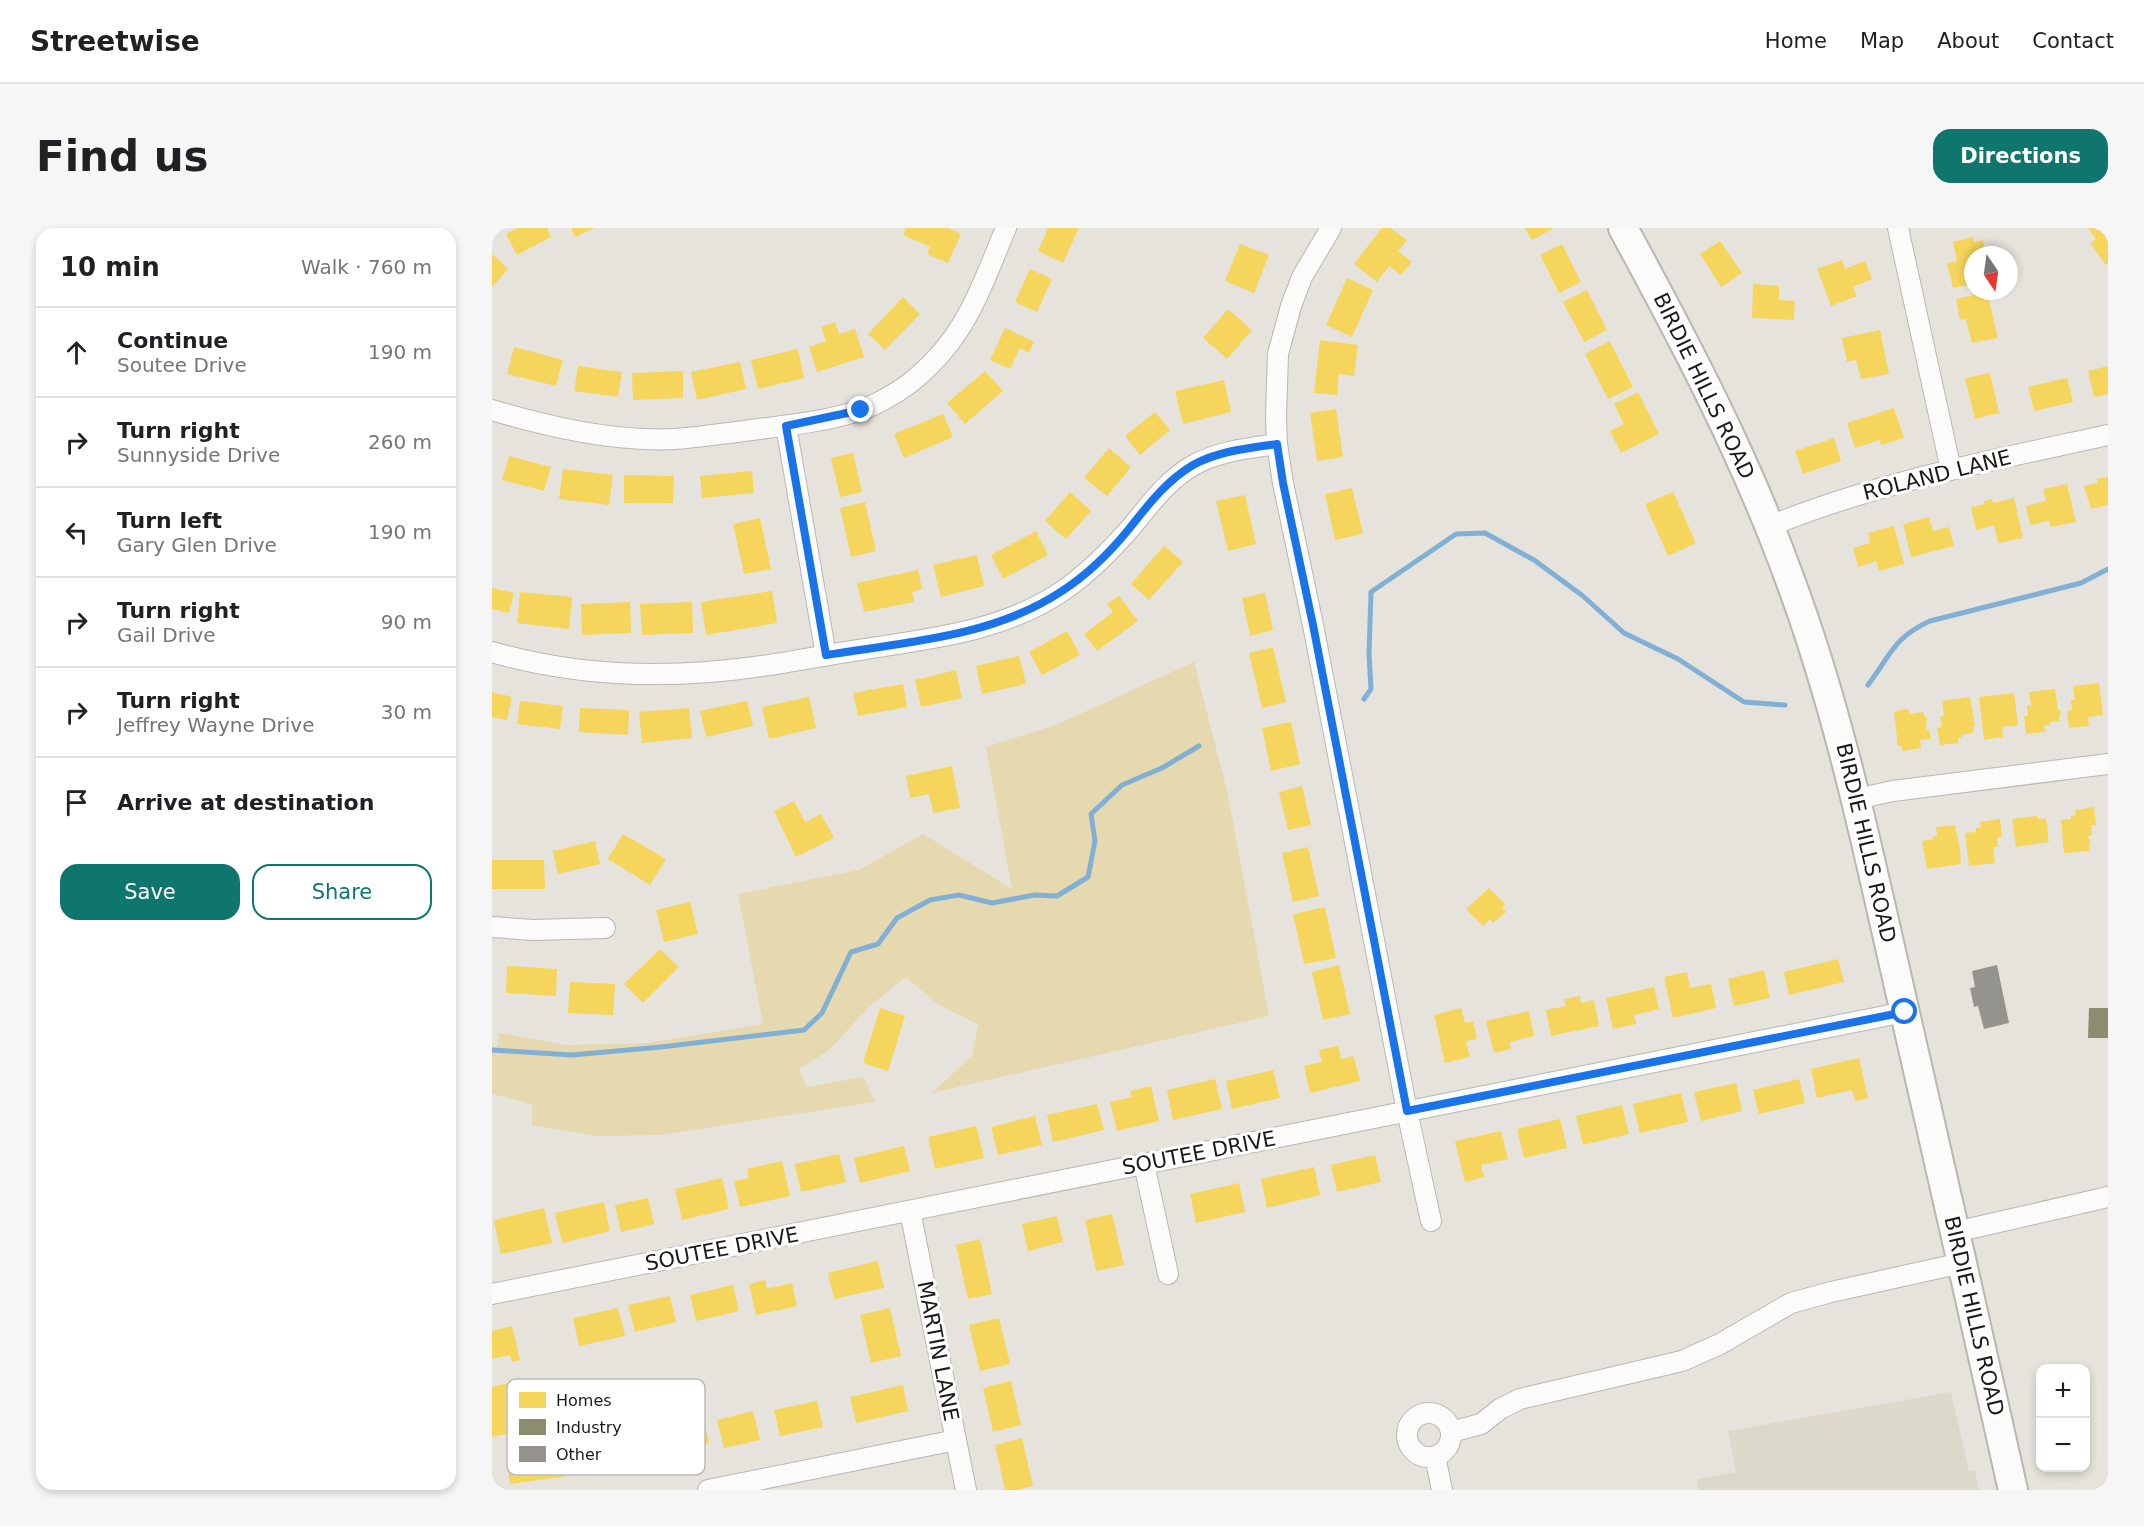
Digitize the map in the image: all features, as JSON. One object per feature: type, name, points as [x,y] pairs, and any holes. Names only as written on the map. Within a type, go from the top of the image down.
[{"type":"main road","name":"BIRDIE HILLS ROAD","points":[[1623,228],[1709,389],[1741,456],[1790,577],[1824,680],[1856,799],[2013,1490]]},
{"type":"street","points":[[492,410],[566,430],[646,440],[697,437],[786,426],[861,410],[885,400],[910,383],[949,346],[970,312],[1006,228]]},
{"type":"street","points":[[1331,228],[1302,277],[1278,354],[1277,444],[1407,1111],[1431,1221]]},
{"type":"street","points":[[1898,228],[1951,470]]},
{"type":"street","points":[[786,426],[826,655]]},
{"type":"street","name":"ROLAND LANE","points":[[1770,526],[1854,497],[1951,470],[2108,435]]},
{"type":"street","points":[[492,652],[553,666],[653,675],[762,666],[944,636],[983,627],[1038,606],[1065,590],[1092,567],[1127,531],[1154,498],[1176,477],[1195,464],[1219,455],[1277,444]]},
{"type":"street","points":[[1856,799],[1893,791],[2108,764]]},
{"type":"street","points":[[492,927],[533,930],[605,928]]},
{"type":"street","name":"SOUTEE DRIVE","points":[[492,1294],[1905,1012]]},
{"type":"street","points":[[1144,1164],[1168,1274]]},
{"type":"street","points":[[1955,1232],[2108,1197]]},
{"type":"street","name":"MARTIN LANE","points":[[910,1211],[966,1490]]},
{"type":"street","points":[[1451,1432],[1480,1424],[1500,1409],[1520,1399],[1682,1361],[1719,1344],[1791,1303],[1962,1263]]},
{"type":"street","points":[[1432,1414],[1446,1420],[1451,1432],[1447,1448],[1435,1456],[1420,1455],[1408,1439],[1410,1426],[1419,1416],[1432,1414]]},
{"type":"street","points":[[708,1490],[956,1440]]},
{"type":"street","points":[[1435,1456],[1443,1490]]},
{"type":"shaded area","points":[[1194,662],[1228,795],[1269,1016],[932,1093],[972,1056],[978,1024],[939,1005],[906,977],[871,1005],[829,1050],[799,1069],[807,1087],[864,1077],[875,1102],[660,1135],[596,1136],[532,1125],[532,1104],[492,1094],[492,1046],[497,1047],[499,1033],[566,1045],[648,1043],[763,1024],[738,894],[859,870],[923,834],[1012,889],[986,747],[1058,724]]},
{"type":"shaded area","points":[[1951,1392],[1969,1471],[1975,1470],[1979,1490],[1699,1490],[1697,1479],[1736,1472],[1728,1431]]},
{"type":"building: Homes","points":[[518,228],[547,228],[551,237],[517,255],[506,234]]},
{"type":"building: Homes","points":[[571,228],[595,228],[575,237]]},
{"type":"building: Homes","points":[[906,228],[948,228],[961,234],[948,263],[927,254],[930,247],[903,235]]},
{"type":"building: Homes","points":[[1048,228],[1079,228],[1063,263],[1038,251]]},
{"type":"building: Homes","points":[[1382,228],[1390,228],[1407,240],[1398,251],[1412,262],[1401,275],[1389,266],[1377,282],[1354,264]]},
{"type":"building: Homes","points":[[1525,228],[1554,228],[1532,240]]},
{"type":"building: Homes","points":[[2088,228],[2108,228],[2108,263],[2106,265],[2090,243],[2096,239]]},
{"type":"building: Homes","points":[[1973,237],[1974,242],[1983,240],[1984,246],[1964,246],[1964,286],[1953,288],[1947,263],[1957,261],[1953,242]]},
{"type":"building: Homes","points":[[1720,241],[1742,273],[1721,287],[1700,254]]},
{"type":"building: Homes","points":[[1240,244],[1269,255],[1254,293],[1225,281]]},
{"type":"building: Homes","points":[[1562,244],[1581,282],[1559,293],[1540,255]]},
{"type":"building: Homes","points":[[492,254],[508,269],[492,287]]},
{"type":"building: Homes","points":[[1842,260],[1845,269],[1865,261],[1872,279],[1853,287],[1857,296],[1831,306],[1817,269]]},
{"type":"building: Homes","points":[[1030,269],[1052,279],[1037,312],[1015,302]]},
{"type":"building: Homes","points":[[1347,278],[1373,290],[1352,337],[1326,325]]},
{"type":"building: Homes","points":[[1753,284],[1779,286],[1779,300],[1795,301],[1794,320],[1752,318]]},
{"type":"building: Homes","points":[[1587,290],[1607,330],[1584,342],[1563,302]]},
{"type":"building: Homes","points":[[903,297],[920,314],[885,350],[868,334]]},
{"type":"building: Homes","points":[[1964,297],[1964,300],[1989,300],[1998,338],[1972,343],[1966,319],[1960,320],[1956,299]]},
{"type":"building: Homes","points":[[1228,309],[1252,330],[1227,359],[1203,338]]},
{"type":"building: Homes","points":[[835,322],[839,334],[855,329],[864,357],[817,372],[809,347],[826,341],[821,327]]},
{"type":"building: Homes","points":[[1005,328],[1034,342],[1029,353],[1020,348],[1010,369],[990,360]]},
{"type":"building: Homes","points":[[1880,330],[1889,374],[1861,379],[1856,360],[1847,362],[1842,338]]},
{"type":"building: Homes","points":[[1320,340],[1358,345],[1354,376],[1339,374],[1337,395],[1314,393]]},
{"type":"building: Homes","points":[[1610,341],[1633,387],[1608,399],[1585,354]]},
{"type":"building: Homes","points":[[514,347],[563,360],[556,386],[507,374]]},
{"type":"building: Homes","points":[[798,349],[804,378],[758,389],[751,360]]},
{"type":"building: Homes","points":[[740,362],[746,389],[697,400],[691,372]]},
{"type":"building: Homes","points":[[578,366],[622,372],[618,397],[574,391]]},
{"type":"building: Homes","points":[[2108,366],[2108,394],[2094,397],[2088,371]]},
{"type":"building: Homes","points":[[683,371],[683,398],[633,400],[632,373]]},
{"type":"building: Homes","points":[[985,371],[1003,391],[965,424],[947,403]]},
{"type":"building: Homes","points":[[1990,373],[1999,413],[1975,419],[1965,378]]},
{"type":"building: Homes","points":[[2067,378],[2073,402],[2034,411],[2028,387]]},
{"type":"building: Homes","points":[[1224,380],[1231,412],[1183,424],[1175,391]]},
{"type":"building: Homes","points":[[1638,392],[1659,434],[1621,453],[1610,431],[1624,424],[1614,404]]},
{"type":"building: Homes","points":[[1894,408],[1904,438],[1881,445],[1880,440],[1855,448],[1847,423]]},
{"type":"building: Homes","points":[[1336,409],[1343,457],[1317,461],[1310,413]]},
{"type":"building: Homes","points":[[1155,412],[1170,430],[1140,455],[1125,436]]},
{"type":"building: Homes","points":[[943,414],[953,437],[904,458],[894,434]]},
{"type":"building: Homes","points":[[1834,438],[1841,461],[1803,474],[1795,451]]},
{"type":"building: Homes","points":[[1109,448],[1131,467],[1107,496],[1084,478]]},
{"type":"building: Homes","points":[[853,453],[862,492],[840,497],[831,458]]},
{"type":"building: Homes","points":[[509,456],[551,467],[544,491],[502,480]]},
{"type":"building: Homes","points":[[563,469],[613,475],[609,505],[559,499]]},
{"type":"building: Homes","points":[[752,471],[754,493],[702,498],[700,476]]},
{"type":"building: Homes","points":[[624,475],[674,476],[673,503],[624,503]]},
{"type":"building: Homes","points":[[2108,477],[2108,505],[2091,509],[2084,486],[2098,483],[2096,479]]},
{"type":"building: Homes","points":[[2067,484],[2076,522],[2051,527],[2049,521],[2030,525],[2026,506],[2046,501],[2043,489]]},
{"type":"building: Homes","points":[[1352,488],[1363,534],[1335,540],[1325,494]]},
{"type":"building: Homes","points":[[1070,492],[1091,511],[1066,539],[1045,521]]},
{"type":"building: Homes","points":[[1673,492],[1696,543],[1668,556],[1645,504]]},
{"type":"building: Homes","points":[[1245,495],[1256,544],[1228,551],[1216,501]]},
{"type":"building: Homes","points":[[2014,498],[2023,538],[1998,543],[1994,525],[1976,530],[1971,507],[1985,504],[1984,501],[1992,499],[1993,503]]},
{"type":"building: Homes","points":[[865,502],[876,551],[851,557],[840,508]]},
{"type":"building: Homes","points":[[1929,517],[1933,531],[1949,527],[1954,546],[1911,557],[1903,524]]},
{"type":"building: Homes","points":[[760,518],[771,569],[744,574],[733,524]]},
{"type":"building: Homes","points":[[1894,526],[1904,564],[1879,571],[1876,561],[1858,567],[1853,548],[1870,543],[1868,533]]},
{"type":"building: Homes","points":[[1036,531],[1048,555],[1003,579],[991,555]]},
{"type":"building: Homes","points":[[1164,546],[1183,562],[1149,600],[1131,584]]},
{"type":"building: Homes","points":[[977,555],[984,586],[941,597],[933,565]]},
{"type":"building: Homes","points":[[918,570],[922,589],[912,592],[914,602],[864,612],[857,583]]},
{"type":"building: Homes","points":[[492,588],[514,593],[509,613],[492,609]]},
{"type":"building: Homes","points":[[772,591],[777,623],[706,635],[701,602]]},
{"type":"building: Homes","points":[[520,592],[572,597],[569,629],[517,623]]},
{"type":"building: Homes","points":[[1265,593],[1273,630],[1250,636],[1242,598]]},
{"type":"building: Homes","points":[[1119,596],[1138,621],[1097,651],[1084,634],[1113,612],[1107,604]]},
{"type":"building: Homes","points":[[630,602],[631,633],[582,635],[581,604]]},
{"type":"building: Homes","points":[[692,602],[693,633],[642,635],[640,604]]},
{"type":"building: Homes","points":[[1067,631],[1080,655],[1042,675],[1029,652]]},
{"type":"building: Homes","points":[[1273,647],[1286,702],[1262,708],[1249,653]]},
{"type":"building: Homes","points":[[1019,656],[1026,684],[982,694],[976,666]]},
{"type":"building: Homes","points":[[956,670],[962,698],[921,707],[915,680]]},
{"type":"building: Homes","points":[[2099,683],[2103,715],[2088,717],[2089,726],[2069,728],[2067,711],[2072,710],[2071,700],[2075,700],[2073,686]]},
{"type":"building: Homes","points":[[903,684],[907,707],[858,716],[853,693]]},
{"type":"building: Homes","points":[[2055,689],[2061,715],[2059,715],[2059,721],[2050,722],[2050,725],[2044,726],[2045,732],[2026,734],[2024,716],[2028,716],[2027,705],[2031,705],[2029,692]]},
{"type":"building: Homes","points":[[492,692],[512,697],[507,720],[492,717]]},
{"type":"building: Homes","points":[[2014,693],[2018,725],[2002,727],[2003,737],[1984,740],[1979,697]]},
{"type":"building: Homes","points":[[809,697],[816,728],[769,739],[762,707]]},
{"type":"building: Homes","points":[[1970,697],[1975,726],[1973,726],[1973,733],[1961,735],[1962,737],[1958,738],[1959,743],[1940,745],[1937,728],[1942,727],[1940,717],[1944,716],[1942,701]]},
{"type":"building: Homes","points":[[520,701],[563,706],[560,729],[517,724]]},
{"type":"building: Homes","points":[[747,701],[753,726],[706,737],[700,711]]},
{"type":"building: Homes","points":[[580,708],[629,710],[628,735],[579,732]]},
{"type":"building: Homes","points":[[689,708],[692,738],[642,743],[639,712]]},
{"type":"building: Homes","points":[[1906,709],[1910,714],[1923,712],[1927,718],[1926,730],[1929,729],[1931,739],[1920,740],[1921,748],[1902,751],[1902,746],[1898,746],[1894,712]]},
{"type":"building: Homes","points":[[1291,722],[1300,764],[1271,771],[1262,728]]},
{"type":"building: Homes","points":[[952,766],[960,808],[933,813],[929,794],[910,798],[906,776]]},
{"type":"building: Homes","points":[[1302,786],[1311,825],[1288,830],[1279,792]]},
{"type":"building: Homes","points":[[794,801],[805,822],[821,814],[834,838],[796,857],[774,811]]},
{"type":"building: Homes","points":[[2094,807],[2096,825],[2091,825],[2092,835],[2088,836],[2091,844],[2089,844],[2090,851],[2064,853],[2061,820],[2071,819],[2071,816],[2076,815],[2075,810]]},
{"type":"building: Homes","points":[[2037,816],[2037,819],[2045,818],[2049,842],[2016,847],[2012,819]]},
{"type":"building: Homes","points":[[2000,819],[2002,837],[1997,837],[1998,847],[1993,847],[1995,863],[1969,866],[1965,833],[1976,832],[1976,828],[1981,828],[1980,822]]},
{"type":"building: Homes","points":[[1955,825],[1961,864],[1927,869],[1922,841],[1934,839],[1933,836],[1937,836],[1936,827]]},
{"type":"building: Homes","points":[[623,834],[666,859],[650,885],[608,859]]},
{"type":"building: Homes","points":[[595,841],[600,864],[558,874],[553,851]]},
{"type":"building: Homes","points":[[1308,847],[1319,896],[1293,902],[1282,853]]},
{"type":"building: Homes","points":[[492,860],[544,860],[545,889],[492,889]]},
{"type":"building: Homes","points":[[1489,888],[1505,904],[1502,907],[1506,912],[1493,923],[1490,919],[1483,926],[1466,909]]},
{"type":"building: Homes","points":[[690,902],[698,934],[664,942],[656,910]]},
{"type":"building: Homes","points":[[1325,907],[1336,958],[1304,964],[1293,914]]},
{"type":"building: Homes","points":[[660,949],[679,967],[643,1003],[624,984]]},
{"type":"building: Homes","points":[[1838,959],[1844,982],[1789,995],[1784,972]]},
{"type":"building: Homes","points":[[1339,965],[1350,1014],[1323,1020],[1312,972]]},
{"type":"building: Homes","points":[[507,966],[557,969],[556,996],[506,993]]},
{"type":"building: Homes","points":[[1764,970],[1770,998],[1734,1006],[1728,979]]},
{"type":"building: Homes","points":[[1687,972],[1690,988],[1711,984],[1716,1008],[1673,1018],[1664,977]]},
{"type":"building: Homes","points":[[570,982],[615,984],[613,1015],[568,1013]]},
{"type":"building: Homes","points":[[1654,987],[1659,1009],[1634,1015],[1636,1024],[1613,1029],[1606,998]]},
{"type":"building: Homes","points":[[1580,996],[1581,1003],[1594,1000],[1599,1026],[1551,1036],[1546,1010],[1566,1006],[1564,999]]},
{"type":"building: Homes","points":[[880,1008],[905,1016],[888,1071],[863,1063]]},
{"type":"building: Homes","points":[[1461,1008],[1465,1023],[1473,1021],[1477,1039],[1466,1041],[1470,1057],[1445,1063],[1434,1015]]},
{"type":"building: Homes","points":[[1529,1011],[1534,1036],[1510,1042],[1511,1049],[1494,1053],[1486,1021]]},
{"type":"building: Homes","points":[[1338,1046],[1341,1059],[1354,1056],[1360,1081],[1310,1093],[1304,1066],[1322,1062],[1319,1050]]},
{"type":"building: Homes","points":[[1859,1058],[1868,1098],[1855,1101],[1852,1090],[1817,1098],[1811,1069]]},
{"type":"building: Homes","points":[[1273,1070],[1280,1098],[1232,1109],[1226,1081]]},
{"type":"building: Homes","points":[[1215,1079],[1222,1109],[1173,1120],[1167,1090]]},
{"type":"building: Homes","points":[[1799,1079],[1805,1103],[1759,1114],[1753,1090]]},
{"type":"building: Homes","points":[[1736,1083],[1742,1111],[1701,1121],[1694,1092]]},
{"type":"building: Homes","points":[[1151,1086],[1159,1121],[1117,1131],[1110,1102],[1132,1097],[1130,1091]]},
{"type":"building: Homes","points":[[1681,1093],[1688,1122],[1640,1133],[1633,1104]]},
{"type":"building: Homes","points":[[1097,1104],[1104,1130],[1053,1142],[1047,1115]]},
{"type":"building: Homes","points":[[1622,1105],[1629,1134],[1583,1145],[1576,1116]]},
{"type":"building: Homes","points":[[1035,1116],[1042,1145],[998,1155],[991,1127]]},
{"type":"building: Homes","points":[[1560,1119],[1567,1148],[1524,1158],[1517,1129]]},
{"type":"building: Homes","points":[[976,1126],[984,1158],[935,1169],[928,1137]]},
{"type":"building: Homes","points":[[1501,1131],[1508,1159],[1481,1165],[1484,1177],[1465,1182],[1455,1141]]},
{"type":"building: Homes","points":[[904,1146],[910,1171],[860,1183],[854,1158]]},
{"type":"building: Homes","points":[[839,1154],[846,1182],[801,1192],[795,1164]]},
{"type":"building: Homes","points":[[1375,1155],[1381,1182],[1337,1192],[1331,1165]]},
{"type":"building: Homes","points":[[782,1161],[790,1196],[740,1207],[734,1181],[749,1178],[747,1169]]},
{"type":"building: Homes","points":[[1314,1167],[1320,1195],[1267,1208],[1261,1179]]},
{"type":"building: Homes","points":[[722,1178],[729,1209],[682,1220],[675,1189]]},
{"type":"building: Homes","points":[[1239,1183],[1245,1212],[1196,1223],[1190,1194]]},
{"type":"building: Homes","points":[[648,1198],[654,1224],[621,1232],[615,1205]]},
{"type":"building: Homes","points":[[604,1202],[610,1231],[562,1243],[555,1213]]},
{"type":"building: Homes","points":[[544,1208],[552,1243],[501,1254],[494,1220]]},
{"type":"building: Homes","points":[[1112,1214],[1124,1265],[1096,1271],[1085,1220]]},
{"type":"building: Homes","points":[[1057,1216],[1063,1242],[1028,1251],[1022,1224]]},
{"type":"building: Homes","points":[[980,1239],[992,1294],[968,1299],[956,1245]]},
{"type":"building: Homes","points":[[878,1261],[884,1288],[834,1299],[828,1273]]},
{"type":"building: Homes","points":[[765,1280],[767,1289],[792,1283],[797,1306],[756,1315],[749,1284]]},
{"type":"building: Homes","points":[[733,1285],[739,1311],[696,1321],[690,1295]]},
{"type":"building: Homes","points":[[670,1296],[676,1322],[635,1332],[628,1305]]},
{"type":"building: Homes","points":[[618,1308],[625,1336],[579,1346],[573,1318]]},
{"type":"building: Homes","points":[[890,1308],[901,1356],[871,1363],[860,1315]]},
{"type":"building: Homes","points":[[999,1318],[1010,1364],[980,1371],[969,1325]]},
{"type":"building: Homes","points":[[512,1326],[520,1360],[512,1362],[510,1355],[492,1359],[492,1331]]},
{"type":"building: Homes","points":[[1011,1381],[1021,1425],[993,1432],[983,1388]]},
{"type":"building: Homes","points":[[507,1383],[507,1434],[492,1437],[492,1387]]},
{"type":"building: Homes","points":[[903,1385],[908,1411],[856,1423],[850,1397]]},
{"type":"building: Homes","points":[[817,1401],[823,1427],[780,1436],[774,1410]]},
{"type":"building: Homes","points":[[753,1411],[760,1440],[724,1448],[717,1420]]},
{"type":"building: Homes","points":[[705,1426],[709,1443],[705,1444]]},
{"type":"building: Homes","points":[[1022,1438],[1033,1486],[1005,1490],[995,1445]]},
{"type":"building: Homes","points":[[509,1475],[563,1475],[563,1477],[510,1484]]},
{"type":"building: Industry","points":[[2089,1008],[2108,1008],[2108,1038],[2088,1038]]},
{"type":"building: Other","points":[[1997,965],[2009,1023],[1984,1029],[1978,1006],[1974,1007],[1970,988],[1975,987],[1972,971]]},
{"type":"waterway","points":[[1364,699],[1371,689],[1369,654],[1371,592],[1456,534],[1485,533],[1534,560],[1583,596],[1624,633],[1678,659],[1744,702],[1785,705]]},
{"type":"waterway","points":[[1868,685],[1900,641],[1930,621],[2081,583],[2108,569]]},
{"type":"waterway","points":[[492,1050],[572,1055],[804,1030],[822,1013],[851,952],[878,944],[897,918],[930,900],[959,895],[992,903],[1035,895],[1057,896],[1088,877],[1095,841],[1091,814],[1122,785],[1162,768],[1199,746]]},
{"type":"route","points":[[861,410],[786,426],[826,655],[944,636],[992,625],[1038,606],[1065,590],[1092,567],[1127,531],[1154,498],[1176,477],[1195,464],[1246,448],[1277,444],[1380,960],[1407,1111],[1905,1012]]}]
